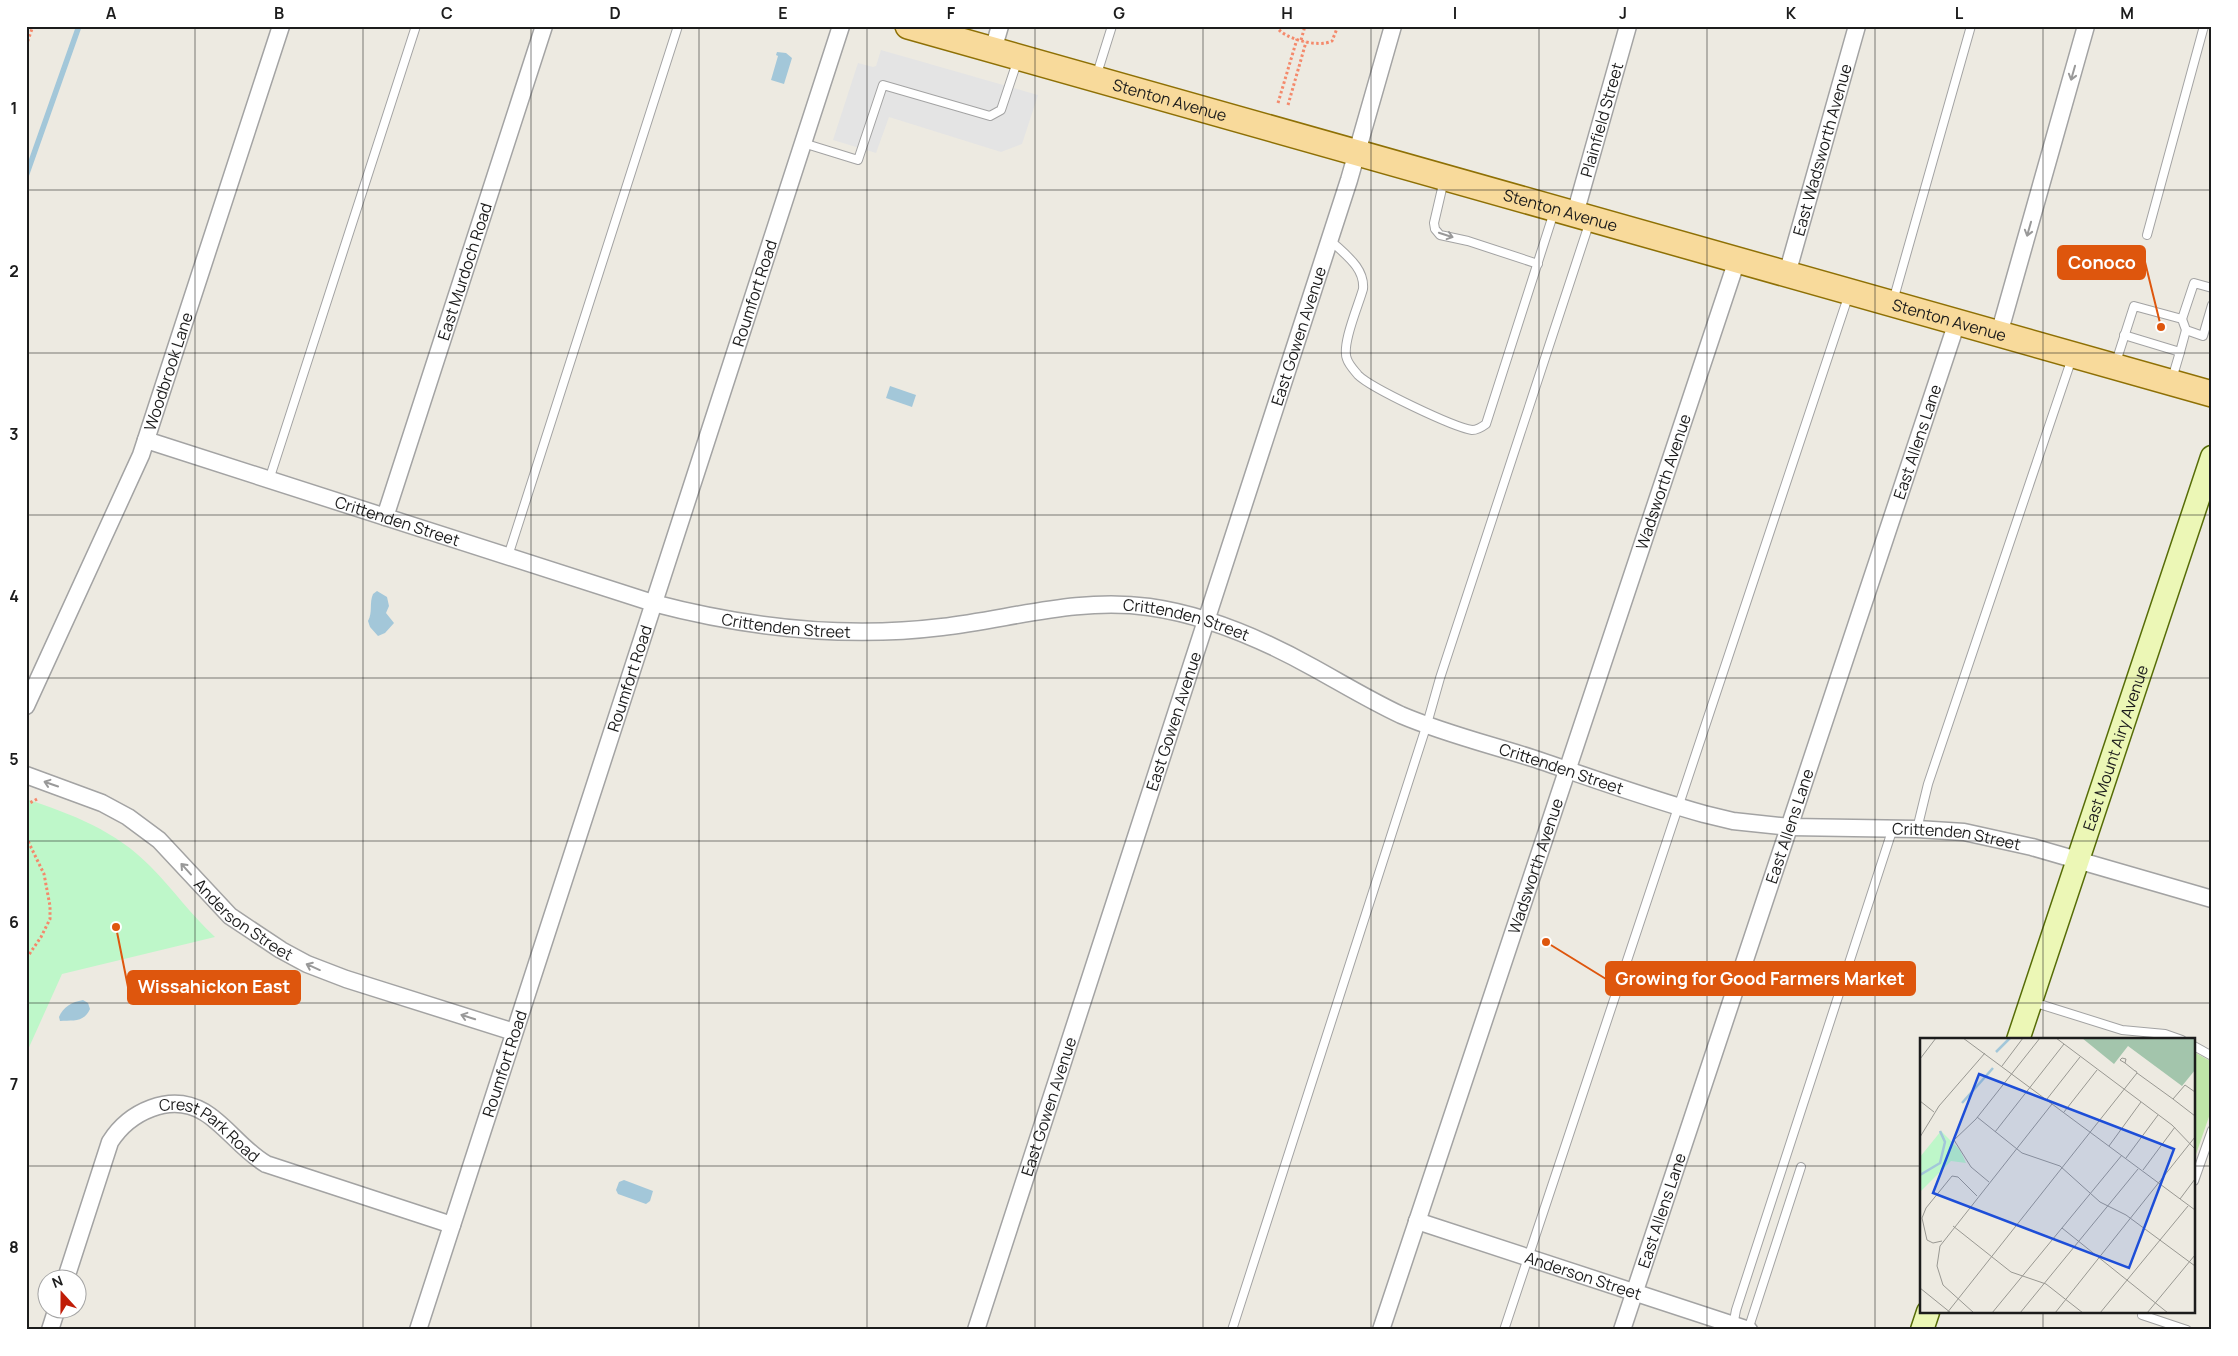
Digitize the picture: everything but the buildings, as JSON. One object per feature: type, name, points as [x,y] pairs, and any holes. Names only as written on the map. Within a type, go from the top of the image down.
[{"type":"main road","name":"Stenton Avenue","points":[[908,26],[2212,394]]},
{"type":"main road","name":"East Mount Airy Avenue","points":[[2019,1038],[2212,457]]},
{"type":"main road","points":[[1922,1330],[1927,1314]]},
{"type":"street","name":"Woodbrook Lane","points":[[26,706],[135,471],[281,26]]},
{"type":"street","name":"East Murdoch Road","points":[[385,517],[544,26]]},
{"type":"street","name":"Roumfort Road","points":[[418,1330],[841,26]]},
{"type":"street","points":[[993,50],[1000,26]]},
{"type":"street","name":"East Gowen Avenue","points":[[976,1330],[1330,240],[1393,26]]},
{"type":"street","name":"Plainfield Street","points":[[1573,214],[1628,26]]},
{"type":"street","name":"East Wadsworth Avenue","points":[[1787,274],[1857,26]]},
{"type":"street","points":[[1999,334],[2086,26]]},
{"type":"street","name":"Wadsworth Avenue","points":[[1381,1330],[1737,260]]},
{"type":"street","name":"East Allens Lane","points":[[1622,1330],[1958,322]]},
{"type":"street","name":"Crittenden Street","points":[[146,440],[653,603],[738,622],[831,632],[913,630],[967,624],[1049,608],[1093,605],[1146,606],[1205,621],[1269,645],[1374,702],[1427,724],[1677,807],[1733,821],[1790,828],[1917,828],[1988,836],[2212,899]]},
{"type":"street","name":"Anderson Street","points":[[26,775],[102,803],[135,821],[164,845],[230,916],[281,950],[315,968],[346,980],[514,1032]]},
{"type":"street","name":"Crest Park Road","points":[[69,1268],[110,1142],[118,1130],[142,1111],[174,1104],[190,1106],[204,1112],[254,1157],[266,1164],[452,1225]]},
{"type":"street","name":"Anderson Street","points":[[1417,1221],[1741,1328]]},
{"type":"street","points":[[50,1330],[54,1318]]},
{"type":"lane","points":[[269,480],[416,26]]},
{"type":"lane","points":[[508,556],[678,26]]},
{"type":"lane","points":[[1095,79],[1112,26]]},
{"type":"lane","points":[[1892,304],[1971,26]]},
{"type":"lane","points":[[2147,234],[2204,26]]},
{"type":"lane","points":[[803,143],[858,160],[883,85],[990,116],[1001,110],[1019,57]]},
{"type":"lane","points":[[1444,178],[1434,230],[1440,235],[1468,241],[1538,264]]},
{"type":"lane","points":[[1330,240],[1361,271],[1364,280],[1346,347],[1346,357],[1350,365],[1358,375],[1374,386],[1430,414],[1472,430],[1480,429],[1486,424],[1538,264],[1573,214]]},
{"type":"lane","points":[[1232,1330],[1427,724],[1573,214]]},
{"type":"lane","points":[[2171,383],[2186,330],[2182,319],[2194,283],[2212,288]]},
{"type":"lane","points":[[1504,1330],[1849,292]]},
{"type":"lane","points":[[2203,336],[2212,305]]},
{"type":"lane","points":[[2114,367],[2134,306],[2182,319]]},
{"type":"lane","points":[[2186,330],[2212,339]]},
{"type":"lane","points":[[2124,335],[2180,352]]},
{"type":"lane","points":[[1917,828],[1928,784],[2073,355]]},
{"type":"lane","points":[[1741,1328],[1739,1300],[1893,828]]},
{"type":"lane","points":[[2031,1001],[2122,1030],[2167,1038]]},
{"type":"lane","points":[[2196,1047],[2212,1056]]},
{"type":"lane","points":[[2196,1175],[2212,1130]]},
{"type":"lane","points":[[1741,1328],[1801,1167]]},
{"type":"lane","points":[[2142,1315],[2187,1330]]},
{"type":"path","points":[[26,46],[33,26]]},
{"type":"path","points":[[1276,26],[1284,35],[1318,45],[1327,44],[1334,37],[1338,26]]},
{"type":"path","points":[[1301,40],[1305,26]]},
{"type":"path","points":[[1278,103],[1297,39]]},
{"type":"path","points":[[1288,105],[1306,42]]},
{"type":"path","points":[[26,837],[44,874],[50,906],[50,919],[42,937],[26,959]]},
{"type":"green space","points":[[26,799],[92,825],[123,843],[150,866],[215,937],[62,974],[26,1054]]},
{"type":"green space","points":[[2196,1053],[2212,1062],[2212,1108],[2196,1154]]},
{"type":"shaded area","points":[[881,50],[1038,95],[1022,144],[1001,152],[889,117],[876,153],[833,140],[858,63],[876,66]]},
{"type":"water","points":[[777,52],[786,53],[792,58],[784,84],[771,80],[778,56],[776,55]]},
{"type":"water","points":[[890,386],[916,395],[912,407],[886,398]]},
{"type":"water","points":[[377,591],[387,597],[389,606],[386,613],[394,623],[385,633],[378,636],[370,627],[368,621],[372,597]]},
{"type":"water","points":[[83,1000],[88,1003],[90,1009],[84,1017],[77,1020],[60,1021],[59,1017],[65,1008]]},
{"type":"water","points":[[624,1180],[653,1191],[650,1201],[646,1204],[618,1194],[616,1190],[619,1182]]},
{"type":"waterway","points":[[26,176],[79,26]]},
{"type":"place","name":"Conoco","points":[[2161,327]]},
{"type":"place","name":"Wissahickon East","points":[[116,927]]},
{"type":"place","name":"Growing for Good Farmers Market","points":[[1546,942]]}]
